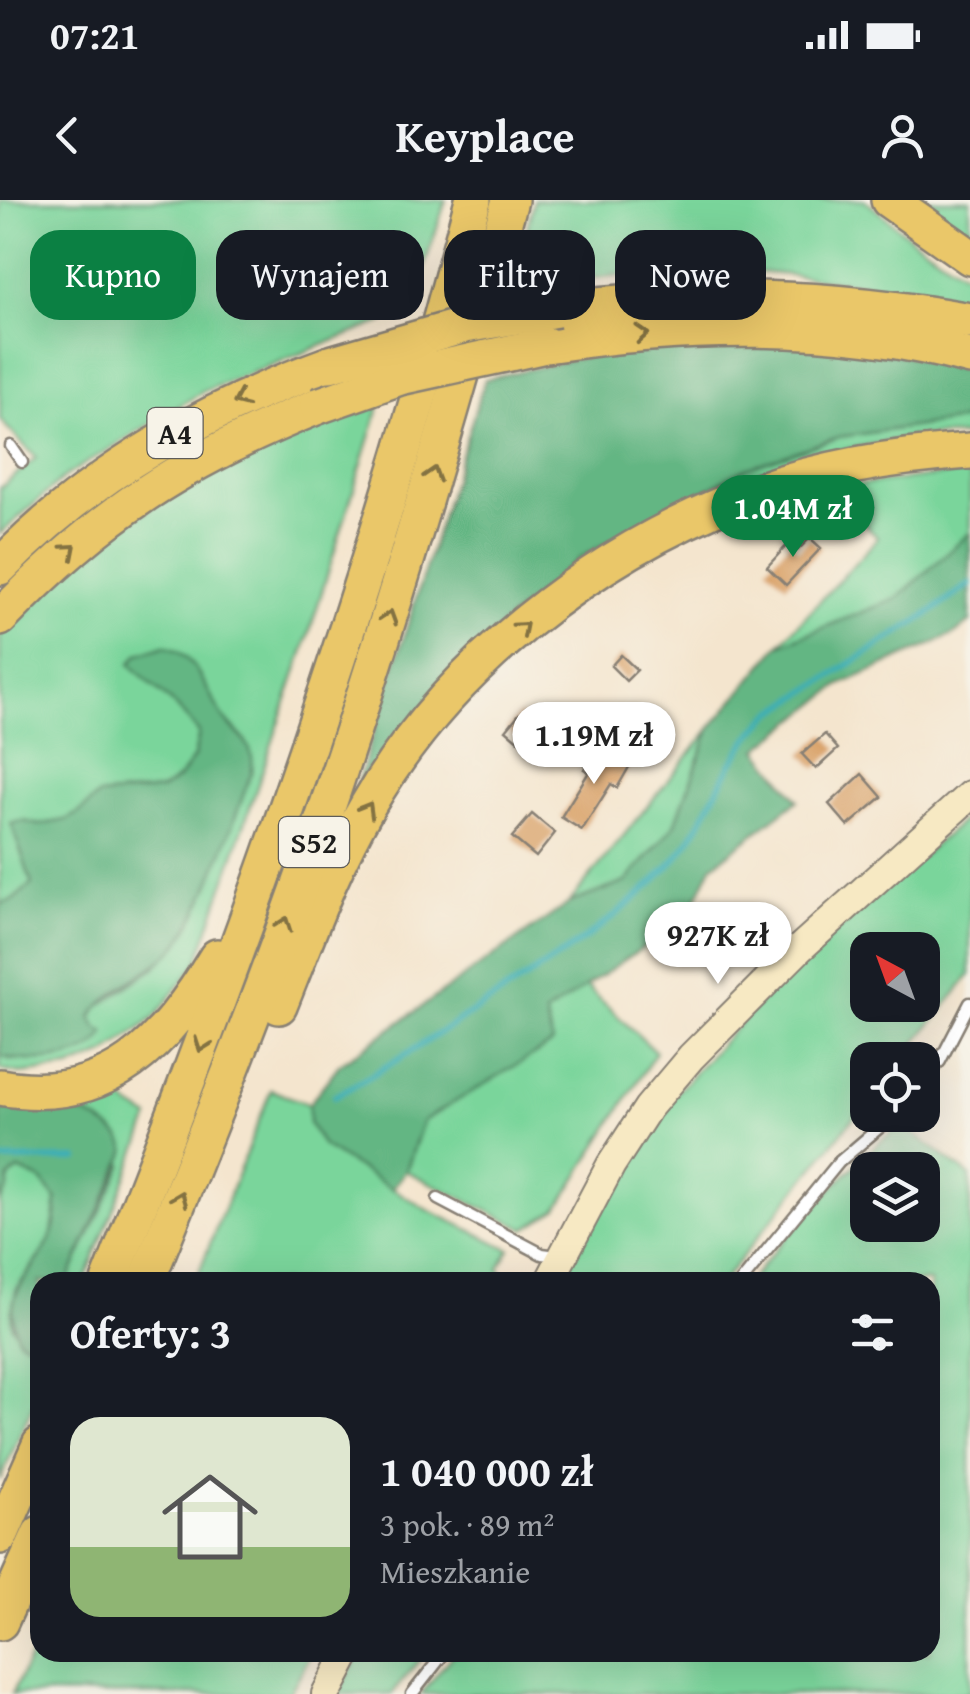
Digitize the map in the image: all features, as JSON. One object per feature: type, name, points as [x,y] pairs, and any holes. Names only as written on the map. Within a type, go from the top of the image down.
[{"type":"highway","name":"S52","points":[[260,888],[397,471],[474,200]]},
{"type":"highway","name":"S52","points":[[214,1114],[339,771],[438,459],[510,200]]},
{"type":"highway","points":[[889,200],[970,257]]},
{"type":"highway","name":"A4","points":[[0,567],[76,498],[143,451],[244,398],[330,364],[465,325],[557,309],[687,297],[857,303],[970,320]]},
{"type":"highway","points":[[0,618],[69,550],[126,504],[211,453],[318,406],[400,378],[546,345],[649,333],[779,330],[900,343],[970,358]]},
{"type":"highway","points":[[150,1272],[214,1114],[278,1008],[368,804],[422,729],[471,675],[520,629],[582,582],[654,538],[742,497],[869,462],[970,451]]},
{"type":"highway","points":[[0,1087],[38,1090],[80,1085],[140,1055],[191,1001],[260,888]]},
{"type":"highway","points":[[113,1272],[260,888]]},
{"type":"highway","points":[[0,1536],[30,1468]]},
{"type":"highway","points":[[0,1622],[30,1556]]},
{"type":"street","points":[[554,1272],[611,1165],[648,1108],[691,1057],[800,948],[970,795]]},
{"type":"street","points":[[326,1694],[343,1662]]},
{"type":"lane","points":[[11,446],[22,462]]},
{"type":"lane","points":[[940,1061],[970,1003]]},
{"type":"lane","points":[[750,1272],[839,1162],[874,1132]]},
{"type":"lane","points":[[438,1199],[542,1254],[563,1256]]},
{"type":"lane","points":[[412,1694],[437,1662]]},
{"type":"green space","points":[[0,200],[446,200],[424,268],[424,230],[216,230],[216,320],[387,320],[204,391],[67,475],[0,534],[0,488],[36,458],[0,420]]},
{"type":"green space","points":[[534,200],[865,200],[911,238],[970,277],[970,302],[766,274],[766,230],[615,230],[615,276],[595,278],[595,230],[526,230]]},
{"type":"green space","points":[[913,200],[970,200],[970,241]]},
{"type":"green space","points":[[768,340],[905,355],[970,371],[970,419],[839,437],[747,468],[580,558],[503,624],[357,785],[485,379],[619,349]]},
{"type":"green space","points":[[380,405],[303,653],[197,963],[154,1018],[106,1054],[70,1068],[20,1074],[0,1070],[0,1056],[13,1060],[96,1027],[91,1017],[98,1007],[154,968],[178,945],[200,904],[252,772],[244,739],[220,713],[200,675],[165,646],[138,654],[130,664],[199,733],[194,757],[180,777],[161,790],[98,796],[66,820],[12,824],[32,884],[13,900],[0,904],[0,635],[86,548],[230,459]]},
{"type":"green space","points":[[970,419],[970,436],[915,436],[790,461],[696,500],[503,624],[580,558],[747,468],[839,437]]},
{"type":"green space","points":[[970,472],[970,533],[896,599],[779,645],[878,538],[858,518],[855,485]]},
{"type":"green space","points":[[970,533],[970,622],[955,634],[840,685],[758,749],[798,800],[712,866],[688,917],[545,1014],[553,1043],[423,1121],[406,1171],[392,1189],[323,1146],[309,1123],[309,1104],[339,1065],[569,903],[626,882],[675,825],[710,729],[779,645],[896,599]]},
{"type":"green space","points":[[165,646],[193,666],[251,754],[252,772],[218,865],[196,914],[174,949],[109,997],[91,1017],[105,1033],[98,1043],[58,1059],[0,1056],[0,904],[13,900],[32,884],[11,823],[39,825],[65,820],[98,796],[161,790],[180,777],[194,757],[199,733],[130,664],[138,654]]},
{"type":"green space","points":[[710,729],[675,825],[626,882],[569,903]]},
{"type":"green space","points":[[970,814],[970,975],[940,1012],[940,932],[850,932],[850,1022],[932,1022],[916,1042],[850,1042],[850,1122],[730,1272],[565,1272],[654,1117],[784,975]]},
{"type":"green space","points":[[586,986],[656,1052],[558,1208],[525,1229],[406,1171],[423,1121],[552,1043],[545,1014]]},
{"type":"green space","points":[[271,1090],[309,1104],[309,1123],[324,1146],[426,1209],[510,1249],[499,1268],[502,1272],[199,1272]]},
{"type":"green space","points":[[108,1092],[150,1118],[88,1272],[72,1272],[123,1164],[50,1109]]},
{"type":"green space","points":[[0,1108],[56,1108],[82,1113],[122,1140],[126,1151],[72,1272],[30,1272],[29,1344],[18,1339],[13,1307],[21,1284],[52,1234],[57,1200],[41,1180],[19,1170],[9,1177],[0,1202]]},
{"type":"green space","points":[[892,1132],[912,1132],[938,1152],[870,1152]]},
{"type":"green space","points":[[940,1153],[970,1176],[970,1694],[421,1694],[447,1662],[940,1662],[940,1272],[757,1272],[850,1171],[850,1242],[940,1242]]},
{"type":"green space","points":[[19,1170],[41,1180],[57,1199],[51,1239],[16,1290],[11,1314],[12,1327],[30,1343],[30,1412],[0,1480],[0,1202],[9,1177]]},
{"type":"green space","points":[[30,1657],[30,1662],[307,1662],[289,1694],[12,1694]]},
{"type":"green space","points":[[355,1662],[418,1662],[392,1694],[338,1694]]},
{"type":"building","points":[[810,538],[821,548],[786,585],[767,567],[790,542],[798,550]]},
{"type":"building","points":[[621,655],[637,670],[626,681],[611,666]]},
{"type":"building","points":[[519,714],[533,726],[520,742],[506,730]]},
{"type":"building","points":[[825,734],[838,749],[816,769],[802,754]]},
{"type":"building","points":[[597,748],[629,767],[617,788],[611,784],[582,830],[561,817],[589,772],[584,769]]},
{"type":"building","points":[[862,774],[882,797],[848,826],[829,804]]},
{"type":"building","points":[[532,814],[555,833],[536,857],[512,837]]},
{"type":"waterway","points":[[335,1096],[529,976],[626,907],[684,848],[740,751],[771,714],[970,584]]},
{"type":"waterway","points":[[0,1160],[77,1159]]}]
